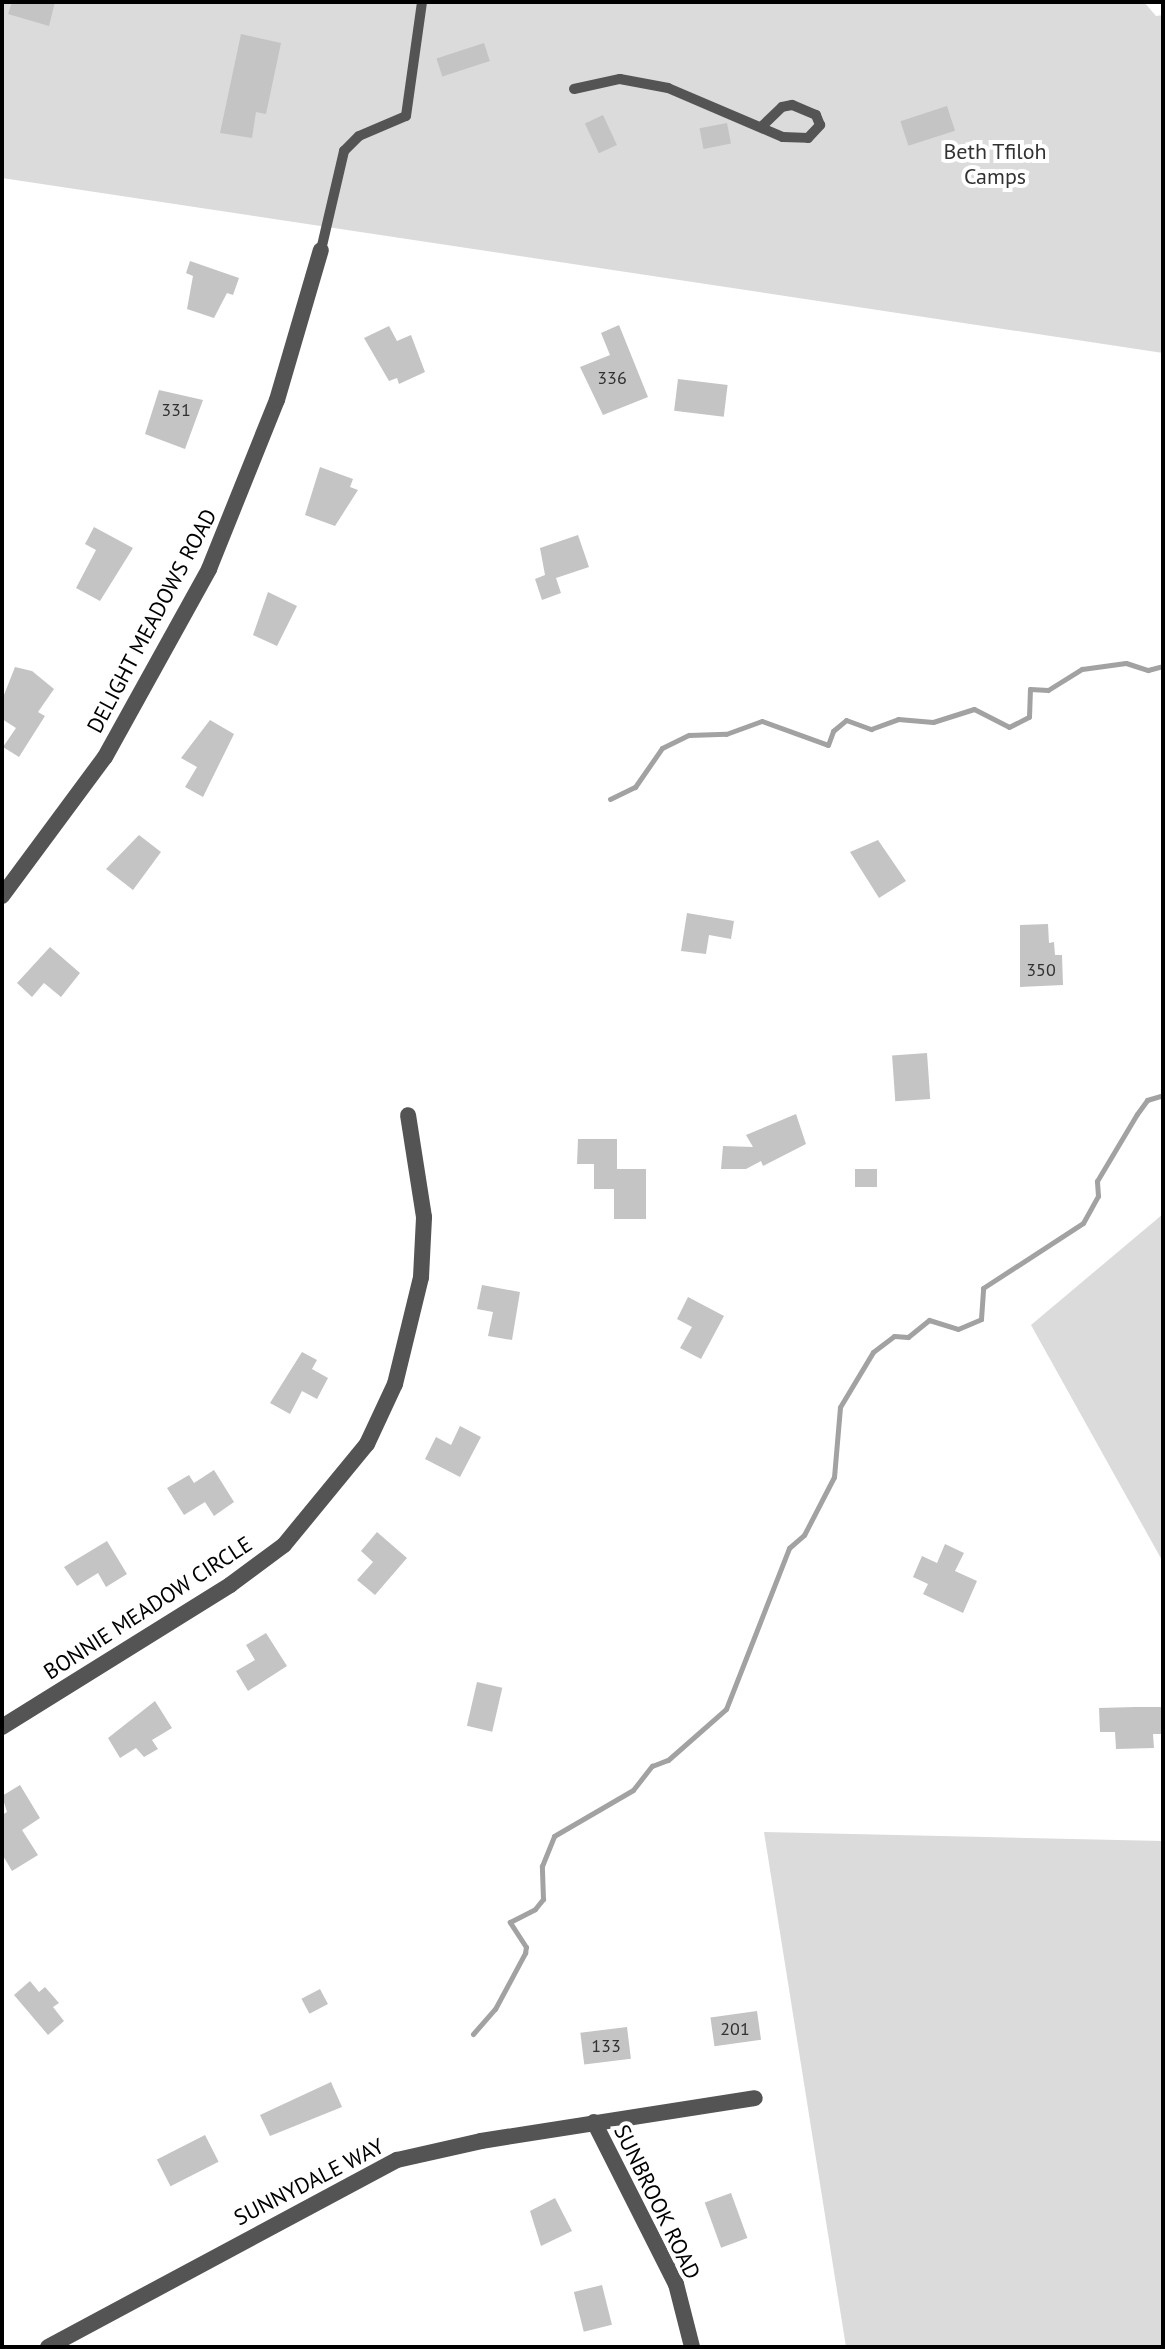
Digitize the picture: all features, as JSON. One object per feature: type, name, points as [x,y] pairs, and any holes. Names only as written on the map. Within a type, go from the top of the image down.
[{"type":"street","name":"DELIGHT MEADOWS ROAD","points":[[2,896],[105,757],[209,569],[277,400],[321,250]]},
{"type":"street","name":"BONNIE MEADOW CIRCLE","points":[[2,1727],[230,1585],[284,1545],[367,1444],[395,1384],[421,1277],[424,1217],[408,1115]]},
{"type":"street","name":"SUNNYDALE WAY","points":[[48,2347],[397,2160],[594,2122],[755,2098]]},
{"type":"street","name":"SUNBROOK ROAD","points":[[594,2122],[676,2284],[692,2347]]},
{"type":"lane","points":[[321,250],[344,151],[359,136],[406,116],[422,2]]},
{"type":"lane","points":[[574,89],[620,79],[644,82],[762,126],[797,139],[817,134],[820,125],[816,115],[792,105],[782,107],[762,126]]},
{"type":"green space","name":"Beth Tfiloh Camps","points":[[2,2],[1144,2],[1156,16],[1163,15],[1163,353],[2,178]]},
{"type":"green space","points":[[1163,1214],[1163,1562],[1031,1325]]},
{"type":"green space","points":[[764,1832],[1163,1841],[1163,2347],[846,2347]]},
{"type":"building","points":[[12,2],[55,2],[49,26],[8,14]]},
{"type":"building","points":[[241,34],[281,43],[266,114],[256,112],[252,138],[220,133]]},
{"type":"building","points":[[484,43],[490,61],[442,77],[436,58]]},
{"type":"building","points":[[947,106],[955,131],[908,146],[900,121]]},
{"type":"building","points":[[603,115],[617,145],[599,153],[585,123]]},
{"type":"building","points":[[727,123],[731,144],[704,149],[700,128]]},
{"type":"building","points":[[190,261],[239,278],[233,295],[227,293],[214,318],[187,309],[193,276],[186,273]]},
{"type":"building","points":[[619,325],[648,397],[603,415],[580,367],[610,355],[601,333]]},
{"type":"building","points":[[389,326],[397,341],[411,335],[425,372],[399,384],[397,378],[389,381],[364,338]]},
{"type":"building","points":[[678,379],[728,385],[724,417],[674,411]]},
{"type":"building","points":[[159,390],[203,400],[185,449],[145,434]]},
{"type":"building","points":[[320,467],[353,479],[350,487],[358,490],[335,526],[305,515]]},
{"type":"building","points":[[94,527],[133,548],[100,601],[76,588],[96,550],[85,544]]},
{"type":"building","points":[[578,535],[589,567],[556,578],[561,593],[542,600],[535,579],[545,575],[540,548]]},
{"type":"building","points":[[268,592],[297,606],[277,646],[253,635]]},
{"type":"building","points":[[15,667],[32,671],[54,689],[38,712],[45,716],[19,757],[3,747],[16,728],[2,719],[2,700]]},
{"type":"building","points":[[210,720],[234,734],[203,797],[185,787],[197,767],[181,758]]},
{"type":"building","points":[[139,835],[161,852],[133,890],[106,869]]},
{"type":"building","points":[[878,840],[906,881],[879,898],[850,852]]},
{"type":"building","points":[[687,913],[734,921],[731,939],[709,935],[706,954],[681,951]]},
{"type":"building","points":[[1048,924],[1049,943],[1054,942],[1055,955],[1062,955],[1063,985],[1020,987],[1020,925]]},
{"type":"building","points":[[50,947],[80,973],[61,997],[44,983],[32,997],[17,983]]},
{"type":"building","points":[[927,1053],[930,1099],[895,1101],[892,1055]]},
{"type":"building","points":[[796,1114],[806,1144],[763,1166],[761,1161],[746,1169],[721,1169],[723,1146],[753,1147],[746,1135]]},
{"type":"building","points":[[578,1139],[617,1139],[617,1169],[646,1169],[646,1219],[614,1219],[614,1189],[594,1189],[594,1164],[577,1164]]},
{"type":"building","points":[[855,1169],[877,1169],[877,1187],[855,1187]]},
{"type":"building","points":[[482,1285],[520,1292],[512,1340],[488,1336],[493,1312],[477,1309]]},
{"type":"building","points":[[688,1297],[724,1316],[701,1359],[680,1348],[692,1327],[677,1319]]},
{"type":"building","points":[[302,1352],[317,1360],[312,1369],[328,1378],[317,1399],[302,1391],[290,1414],[270,1403]]},
{"type":"building","points":[[460,1426],[481,1437],[460,1477],[425,1459],[436,1437],[451,1445]]},
{"type":"building","points":[[214,1470],[234,1502],[214,1516],[205,1502],[184,1515],[167,1488],[189,1475],[194,1483]]},
{"type":"building","points":[[377,1532],[407,1558],[375,1595],[357,1580],[373,1562],[361,1551]]},
{"type":"building","points":[[107,1541],[127,1574],[106,1587],[98,1573],[77,1586],[64,1567]]},
{"type":"building","points":[[945,1544],[964,1553],[955,1571],[977,1581],[963,1613],[923,1594],[928,1584],[913,1577],[922,1556],[937,1563]]},
{"type":"building","points":[[266,1633],[287,1666],[248,1691],[236,1671],[255,1660],[246,1645]]},
{"type":"building","points":[[477,1682],[502,1688],[492,1732],[467,1726]]},
{"type":"building","points":[[155,1701],[172,1728],[152,1740],[158,1749],[144,1757],[136,1748],[120,1758],[108,1738]]},
{"type":"building","points":[[1163,1707],[1163,1734],[1153,1734],[1154,1748],[1116,1749],[1115,1732],[1100,1732],[1099,1708]]},
{"type":"building","points":[[20,1785],[40,1818],[22,1830],[38,1855],[12,1871],[2,1854],[2,1815],[7,1812],[2,1796]]},
{"type":"building","points":[[30,1981],[39,1992],[45,1987],[59,2003],[53,2007],[64,2021],[48,2035],[14,1995]]},
{"type":"building","points":[[320,1989],[328,2004],[309,2014],[301,1999]]},
{"type":"building","points":[[757,2011],[761,2040],[714,2046],[710,2018]]},
{"type":"building","points":[[627,2027],[631,2059],[584,2064],[580,2033]]},
{"type":"building","points":[[331,2082],[342,2107],[270,2136],[260,2115]]},
{"type":"building","points":[[205,2135],[219,2162],[171,2186],[157,2160]]},
{"type":"building","points":[[731,2193],[747,2238],[721,2248],[705,2203]]},
{"type":"building","points":[[555,2198],[572,2231],[541,2246],[530,2211]]},
{"type":"building","points":[[602,2285],[612,2325],[584,2332],[574,2292]]},
{"type":"waterway","points":[[610,799],[635,787],[662,748],[689,735],[726,734],[762,721],[828,745],[833,731],[846,720],[871,729],[898,719],[933,722],[974,709],[1009,727],[1029,717],[1030,689],[1048,690],[1082,669],[1126,663],[1148,670],[1163,666]]},
{"type":"waterway","points":[[473,2034],[495,2009],[525,1953],[526,1947],[510,1922],[535,1909],[543,1899],[542,1866],[554,1836],[633,1790],[652,1766],[668,1760],[726,1709],[789,1548],[804,1535],[834,1477],[840,1407],[873,1352],[894,1336],[908,1337],[929,1320],[958,1329],[981,1319],[983,1288],[1083,1223],[1098,1196],[1097,1181],[1137,1114],[1147,1100],[1163,1095]]}]
